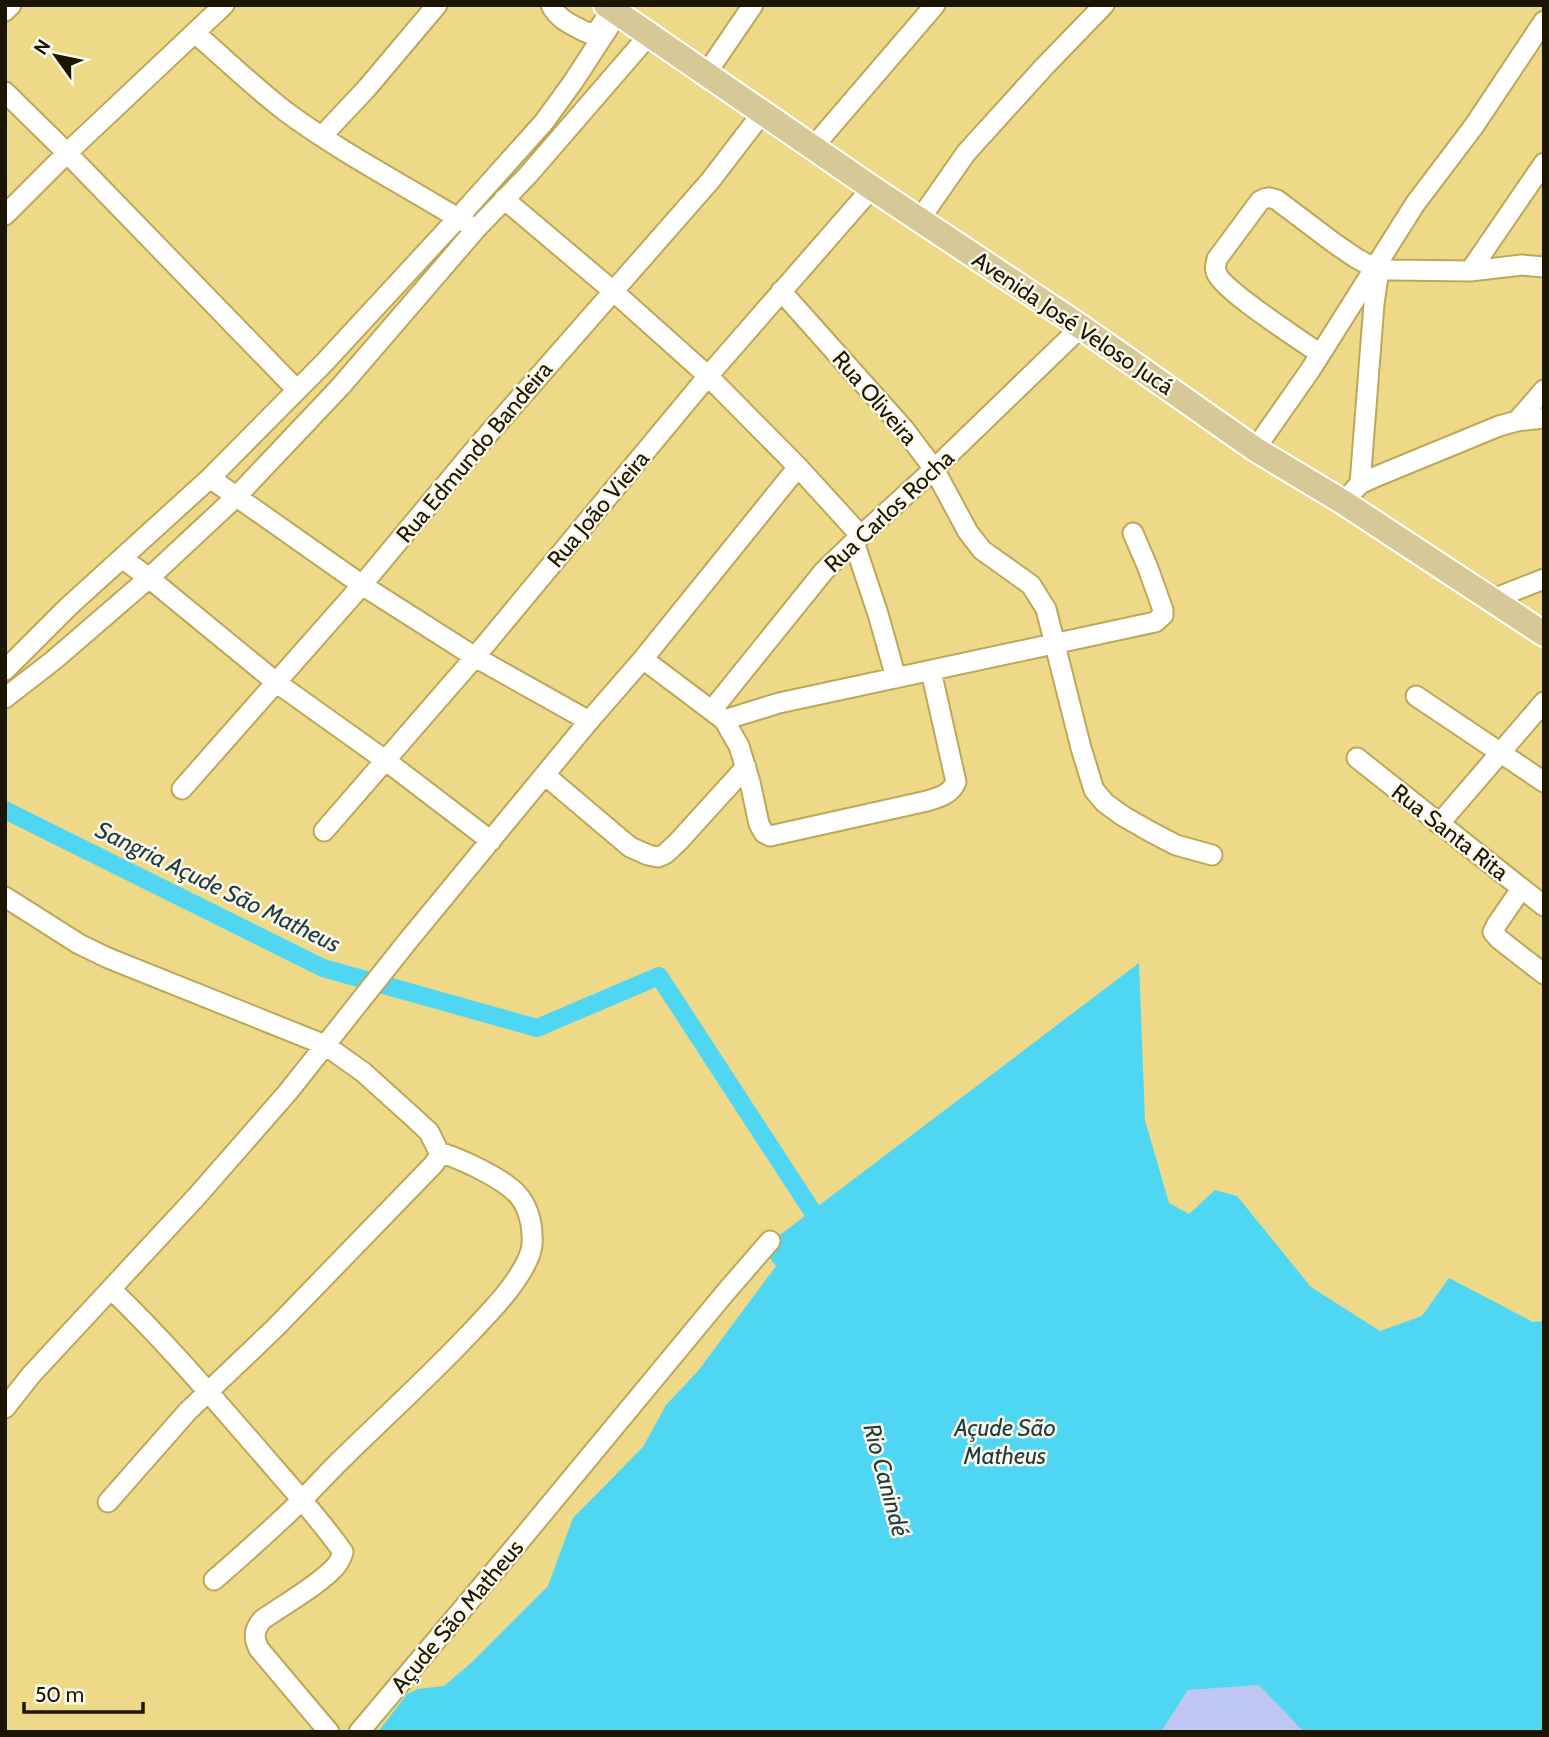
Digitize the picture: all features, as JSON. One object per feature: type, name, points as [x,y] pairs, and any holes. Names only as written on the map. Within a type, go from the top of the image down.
[{"type":"main road","name":"Avenida José Veloso Jucá","points":[[612,9],[872,188],[1081,327],[1255,449],[1343,502],[1493,600],[1540,624]]},
{"type":"street","points":[[5,11],[11,5]]},
{"type":"street","points":[[5,215],[224,5]]},
{"type":"street","points":[[322,136],[367,88],[437,5]]},
{"type":"street","points":[[551,5],[554,13],[562,19],[589,33],[598,30],[612,9]]},
{"type":"street","points":[[706,74],[753,5]]},
{"type":"street","points":[[920,219],[966,153],[1104,5]]},
{"type":"street","points":[[814,146],[927,8]]},
{"type":"street","points":[[5,670],[121,558],[210,478],[324,363],[458,218],[544,122],[573,82],[612,9]]},
{"type":"street","points":[[1255,449],[1377,269],[1415,204],[1474,126],[1544,21]]},
{"type":"street","points":[[195,33],[285,111],[475,229]]},
{"type":"street","points":[[5,698],[54,660],[149,578],[237,496],[341,386],[475,229],[561,137],[649,34]]},
{"type":"street","points":[[5,92],[297,390]]},
{"type":"street","name":"Rua Edmundo Bandeira","points":[[183,789],[710,181],[763,112]]},
{"type":"street","points":[[1471,271],[1544,163]]},
{"type":"street","name":"Rua João Vieira","points":[[324,831],[475,657],[708,376],[872,188]]},
{"type":"street","points":[[1320,354],[1242,298],[1216,274],[1217,258],[1265,198],[1277,200],[1356,258],[1377,269],[1471,271],[1522,265],[1544,267]]},
{"type":"street","points":[[504,200],[613,291],[708,376],[798,467],[857,539],[896,678]]},
{"type":"street","points":[[1360,484],[1377,269]]},
{"type":"street","name":"Rua Oliveira","points":[[781,291],[904,429],[934,469],[968,532],[982,550],[1031,585],[1038,594],[1046,609],[1094,790],[1105,803],[1151,832],[1176,845],[1212,855]]},
{"type":"street","name":"Rua Carlos Rocha","points":[[718,715],[824,571],[1081,327]]},
{"type":"street","points":[[1517,421],[1544,390]]},
{"type":"street","points":[[1343,502],[1360,484],[1499,426],[1544,418]]},
{"type":"street","points":[[5,1408],[31,1375],[198,1195],[288,1092],[407,942],[643,659],[798,467]]},
{"type":"street","points":[[210,478],[362,585],[475,657],[589,721]]},
{"type":"street","points":[[718,715],[1152,623],[1163,615],[1161,603],[1133,533]]},
{"type":"street","points":[[121,558],[277,683],[386,760],[491,841]]},
{"type":"street","points":[[1493,600],[1544,579]]},
{"type":"street","points":[[643,659],[718,715],[739,746],[759,824],[764,833],[770,836],[946,795],[953,790],[956,782],[930,671]]},
{"type":"street","points":[[1416,696],[1544,782]]},
{"type":"street","points":[[1438,824],[1544,702]]},
{"type":"street","name":"Rua Santa Rita","points":[[1357,758],[1544,906]]},
{"type":"street","points":[[545,775],[629,847],[658,857],[678,842],[746,767]]},
{"type":"street","points":[[1521,889],[1493,932],[1544,974]]},
{"type":"street","points":[[5,897],[79,944],[108,958],[325,1045],[363,1072],[415,1118],[429,1132],[439,1152],[433,1165],[276,1327],[208,1391],[108,1502]]},
{"type":"street","points":[[214,1580],[271,1530],[452,1353],[494,1307],[516,1280],[527,1261],[531,1249],[531,1224],[519,1196],[473,1166],[439,1152]]},
{"type":"street","name":"Açude São Matheus","points":[[359,1732],[770,1241]]},
{"type":"street","points":[[111,1289],[208,1391],[343,1552],[335,1567],[262,1620],[254,1634],[259,1649],[329,1732]]},
{"type":"shaded area","points":[[1259,1685],[1304,1732],[1161,1732],[1188,1690]]},
{"type":"water","name":"Açude São Matheus","points":[[1139,963],[1145,1120],[1169,1203],[1189,1214],[1215,1190],[1237,1196],[1311,1287],[1380,1331],[1422,1316],[1449,1278],[1533,1322],[1544,1321],[1544,1732],[1304,1732],[1259,1685],[1188,1690],[1161,1732],[378,1732],[407,1694],[418,1689],[444,1686],[471,1663],[548,1586],[573,1518],[643,1447],[666,1405],[698,1371],[776,1266],[763,1250]]},
{"type":"waterway","name":"Sangria Açude São Matheus","points":[[5,810],[323,968],[537,1028],[659,976],[816,1217]]},
{"type":"water label","name":"Rio Canindé","points":[[886,1480]]}]
